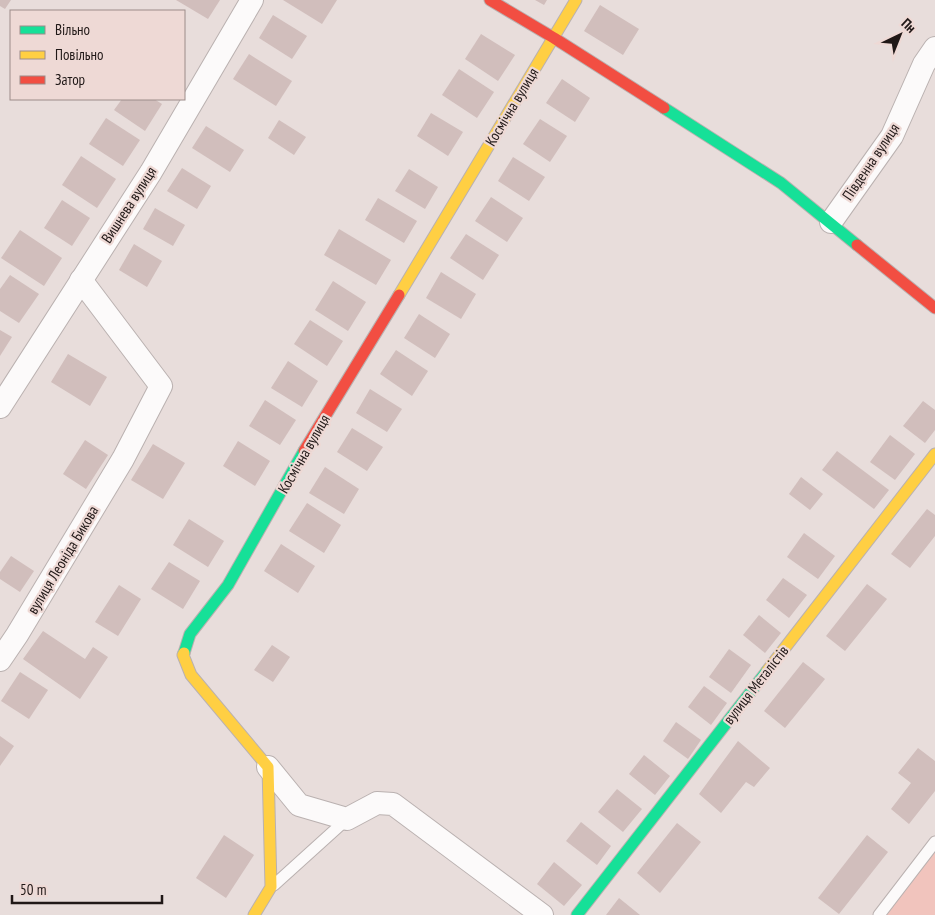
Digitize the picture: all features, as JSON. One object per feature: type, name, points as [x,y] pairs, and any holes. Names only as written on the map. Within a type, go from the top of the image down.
[{"type":"street","name":"Вишнева вулиця","points":[[0,407],[151,172],[252,0]]},
{"type":"street","points":[[490,0],[554,38],[781,183],[935,308]]},
{"type":"street","name":"Космічна вулиця","points":[[268,767],[192,675],[183,655],[190,634],[228,585],[308,445],[576,0]]},
{"type":"street","name":"Південна вулиця","points":[[831,222],[892,136],[924,64],[935,48]]},
{"type":"street","name":"вулиця Леоніда Бикова","points":[[0,660],[124,459],[160,386],[81,280]]},
{"type":"street","name":"вулиця Металістів","points":[[577,915],[935,454]]},
{"type":"street","points":[[268,767],[298,805],[347,819],[377,803],[393,804],[542,915]]},
{"type":"street","points":[[254,915],[271,888],[268,767]]},
{"type":"lane","points":[[271,888],[347,819]]},
{"type":"lane","points":[[879,915],[935,842]]},
{"type":"shaded area","points":[[935,851],[935,915],[886,915]]},
{"type":"building","points":[[0,0],[11,0],[5,9],[0,6]]},
{"type":"building","points":[[176,0],[220,0],[208,19]]},
{"type":"building","points":[[283,0],[337,0],[322,24]]},
{"type":"building","points":[[535,0],[547,0],[544,5]]},
{"type":"building","points":[[600,5],[639,29],[623,55],[584,31]]},
{"type":"building","points":[[273,15],[307,36],[292,59],[259,38]]},
{"type":"building","points":[[481,34],[515,55],[498,81],[465,59]]},
{"type":"building","points":[[249,54],[292,81],[276,106],[233,79]]},
{"type":"building","points":[[459,69],[494,92],[477,118],[442,95]]},
{"type":"building","points":[[562,79],[590,98],[575,122],[546,103]]},
{"type":"building","points":[[121,100],[156,100],[162,104],[145,131],[114,110]]},
{"type":"building","points":[[431,113],[463,132],[448,156],[417,136]]},
{"type":"building","points":[[106,118],[140,140],[123,166],[89,144]]},
{"type":"building","points":[[540,119],[567,136],[550,162],[523,144]]},
{"type":"building","points":[[279,120],[306,137],[294,155],[268,138]]},
{"type":"building","points":[[206,126],[244,150],[230,172],[192,148]]},
{"type":"building","points":[[81,156],[116,179],[97,208],[62,185]]},
{"type":"building","points":[[513,157],[545,177],[529,201],[498,181]]},
{"type":"building","points":[[182,168],[211,186],[197,209],[167,191]]},
{"type":"building","points":[[409,169],[438,187],[425,209],[395,191]]},
{"type":"building","points":[[491,197],[523,218],[507,242],[475,221]]},
{"type":"building","points":[[378,198],[417,221],[404,243],[365,220]]},
{"type":"building","points":[[62,200],[90,218],[72,246],[44,228]]},
{"type":"building","points":[[155,208],[185,225],[173,246],[143,229]]},
{"type":"building","points":[[339,229],[391,260],[376,285],[324,255]]},
{"type":"building","points":[[20,230],[62,258],[44,286],[1,258]]},
{"type":"building","points":[[466,234],[499,255],[483,280],[450,258]]},
{"type":"building","points":[[134,244],[162,261],[147,287],[119,270]]},
{"type":"building","points":[[441,272],[476,294],[461,319],[426,298]]},
{"type":"building","points":[[10,275],[39,294],[19,323],[0,311],[0,289]]},
{"type":"building","points":[[333,281],[366,302],[348,331],[315,310]]},
{"type":"building","points":[[419,314],[450,334],[435,358],[404,338]]},
{"type":"building","points":[[310,320],[343,341],[327,366],[294,344]]},
{"type":"building","points":[[0,330],[12,337],[0,356]]},
{"type":"building","points":[[396,350],[428,371],[412,396],[380,374]]},
{"type":"building","points":[[68,354],[107,377],[90,406],[51,382]]},
{"type":"building","points":[[288,361],[318,381],[302,407],[271,388]]},
{"type":"building","points":[[370,389],[402,409],[387,432],[356,413]]},
{"type":"building","points":[[265,400],[296,420],[280,445],[249,426]]},
{"type":"building","points":[[923,401],[935,410],[935,430],[925,443],[903,426]]},
{"type":"building","points":[[352,428],[383,447],[367,471],[337,452]]},
{"type":"building","points":[[890,435],[915,454],[895,480],[870,462]]},
{"type":"building","points":[[85,440],[108,455],[86,489],[63,474]]},
{"type":"building","points":[[238,441],[270,461],[255,486],[223,466]]},
{"type":"building","points":[[153,444],[185,463],[163,499],[131,480]]},
{"type":"building","points":[[837,451],[889,490],[874,509],[822,470]]},
{"type":"building","points":[[325,467],[359,489],[344,514],[309,493]]},
{"type":"building","points":[[801,477],[823,494],[810,510],[789,494]]},
{"type":"building","points":[[307,503],[341,525],[324,553],[289,531]]},
{"type":"building","points":[[927,509],[935,515],[935,536],[910,568],[891,554]]},
{"type":"building","points":[[189,519],[224,541],[208,567],[173,545]]},
{"type":"building","points":[[804,533],[835,556],[818,579],[787,557]]},
{"type":"building","points":[[281,544],[315,566],[298,593],[264,571]]},
{"type":"building","points":[[11,556],[34,571],[20,592],[0,579],[0,572]]},
{"type":"building","points":[[169,562],[200,581],[183,609],[151,589]]},
{"type":"building","points":[[783,578],[807,595],[789,618],[766,600]]},
{"type":"building","points":[[867,584],[887,599],[845,651],[826,636]]},
{"type":"building","points":[[119,585],[141,599],[118,636],[95,622]]},
{"type":"building","points":[[759,615],[781,633],[765,653],[743,635]]},
{"type":"building","points":[[43,631],[85,659],[93,647],[108,657],[80,699],[23,659]]},
{"type":"building","points":[[272,645],[290,657],[273,682],[254,670]]},
{"type":"building","points":[[729,649],[751,665],[731,693],[709,677]]},
{"type":"building","points":[[803,662],[825,679],[785,728],[764,711]]},
{"type":"building","points":[[20,672],[48,690],[29,719],[1,701]]},
{"type":"building","points":[[704,686],[727,703],[711,725],[688,707]]},
{"type":"building","points":[[676,722],[701,740],[688,759],[663,741]]},
{"type":"building","points":[[0,736],[14,746],[0,766]]},
{"type":"building","points":[[738,741],[770,768],[754,787],[746,782],[721,813],[699,794]]},
{"type":"building","points":[[918,748],[935,761],[935,791],[909,824],[891,809],[911,783],[898,773]]},
{"type":"building","points":[[644,755],[670,776],[655,795],[629,774]]},
{"type":"building","points":[[617,789],[642,809],[623,832],[598,812]]},
{"type":"building","points":[[581,822],[611,846],[597,865],[566,841]]},
{"type":"building","points":[[677,823],[701,842],[660,893],[637,873]]},
{"type":"building","points":[[224,835],[254,855],[226,898],[196,878]]},
{"type":"building","points":[[867,835],[888,852],[839,914],[818,898]]},
{"type":"building","points":[[554,862],[582,885],[564,906],[537,884]]},
{"type":"building","points":[[619,898],[640,915],[606,915]]},
{"type":"traffic: fast","points":[[664,108],[781,183],[857,245]]},
{"type":"traffic: fast","points":[[184,653],[190,634],[228,585],[304,451]]},
{"type":"traffic: fast","points":[[577,915],[767,671]]},
{"type":"traffic: slow","points":[[399,295],[576,0]]},
{"type":"traffic: slow","points":[[767,671],[935,454]]},
{"type":"traffic: slow","points":[[184,653],[183,655],[191,675],[268,767],[271,887],[254,915]]},
{"type":"traffic: jam","points":[[490,0],[664,108]]},
{"type":"traffic: jam","points":[[857,245],[935,308]]},
{"type":"traffic: jam","points":[[304,451],[399,295]]}]
